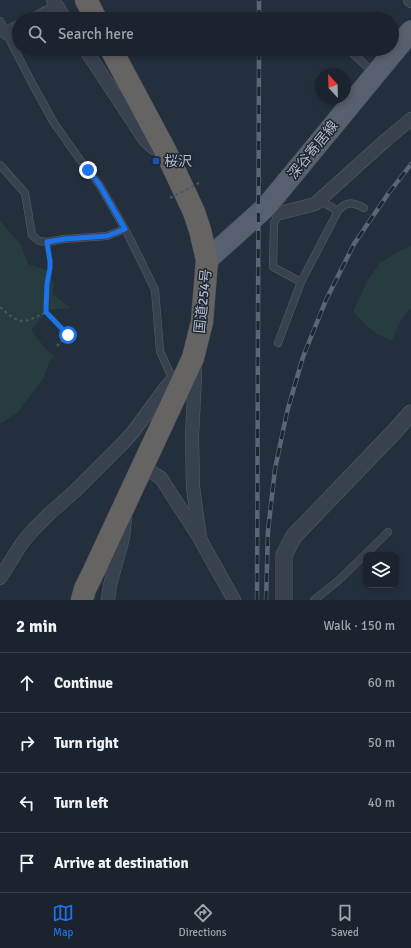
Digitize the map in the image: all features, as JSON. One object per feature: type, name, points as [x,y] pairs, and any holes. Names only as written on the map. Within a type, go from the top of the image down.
[{"type":"highway","points":[[86,0],[92,12]]},
{"type":"highway","name":"国道254号","points":[[82,600],[85,589],[126,503],[178,381],[193,358],[202,322],[207,260],[194,212],[166,152],[115,56]]},
{"type":"highway","name":"国道254号","points":[[91,600],[92,575]]},
{"type":"main road","name":"深谷寄居線","points":[[399,45],[411,31]]},
{"type":"main road","name":"深谷寄居線","points":[[207,260],[273,210],[390,56]]},
{"type":"street","points":[[44,12],[55,4]]},
{"type":"street","points":[[6,33],[12,30]]},
{"type":"street","points":[[90,56],[145,140],[154,148],[166,152]]},
{"type":"street","points":[[273,210],[315,204],[411,119]]},
{"type":"street","points":[[193,358],[195,377],[192,436],[193,487],[200,539]]},
{"type":"street","points":[[0,578],[5,563],[22,543],[50,513],[75,491],[124,442],[167,386],[178,381]]},
{"type":"street","points":[[284,600],[284,556],[294,536],[411,413]]},
{"type":"street","points":[[142,467],[161,478],[200,539],[234,600]]},
{"type":"street","points":[[108,600],[110,585],[123,538],[126,503]]},
{"type":"lane","points":[[0,20],[12,45]]},
{"type":"lane","points":[[18,56],[54,123],[99,184],[125,229],[155,290],[160,351],[178,381]]},
{"type":"lane","points":[[356,56],[375,74]]},
{"type":"lane","points":[[0,165],[25,193],[32,235],[39,241],[47,242],[64,239],[107,236],[125,229]]},
{"type":"lane","points":[[319,200],[338,211]]},
{"type":"lane","points":[[278,343],[301,282],[338,211],[342,206],[349,203],[357,204],[364,208]]},
{"type":"lane","points":[[273,210],[273,267],[301,282]]},
{"type":"lane","points":[[314,600],[339,580],[388,532]]},
{"type":"path","points":[[170,198],[199,183]]},
{"type":"path","points":[[47,242],[50,268],[47,284],[46,312],[68,335],[56,347]]},
{"type":"path","points":[[0,307],[20,322],[29,320],[46,312]]},
{"type":"green space","points":[[0,221],[21,245],[28,264],[47,270],[54,283],[53,294],[70,308],[49,310],[31,330],[45,348],[54,356],[49,363],[43,379],[16,414],[0,424]]},
{"type":"green space","points":[[411,246],[411,309],[402,319],[392,341],[377,334],[353,311],[368,280],[380,263],[399,251]]},
{"type":"railway","points":[[259,0],[259,12]]},
{"type":"railway","points":[[257,600],[259,56]]},
{"type":"railway","points":[[266,600],[268,531],[275,469],[287,412],[303,357],[326,300],[354,244],[388,194],[411,164]]},
{"type":"place","name":"桜沢","points":[[156,161]]},
{"type":"route","points":[[68,335],[46,312],[47,284],[50,268],[47,242],[64,239],[107,236],[125,229],[99,184],[88,170]]}]
